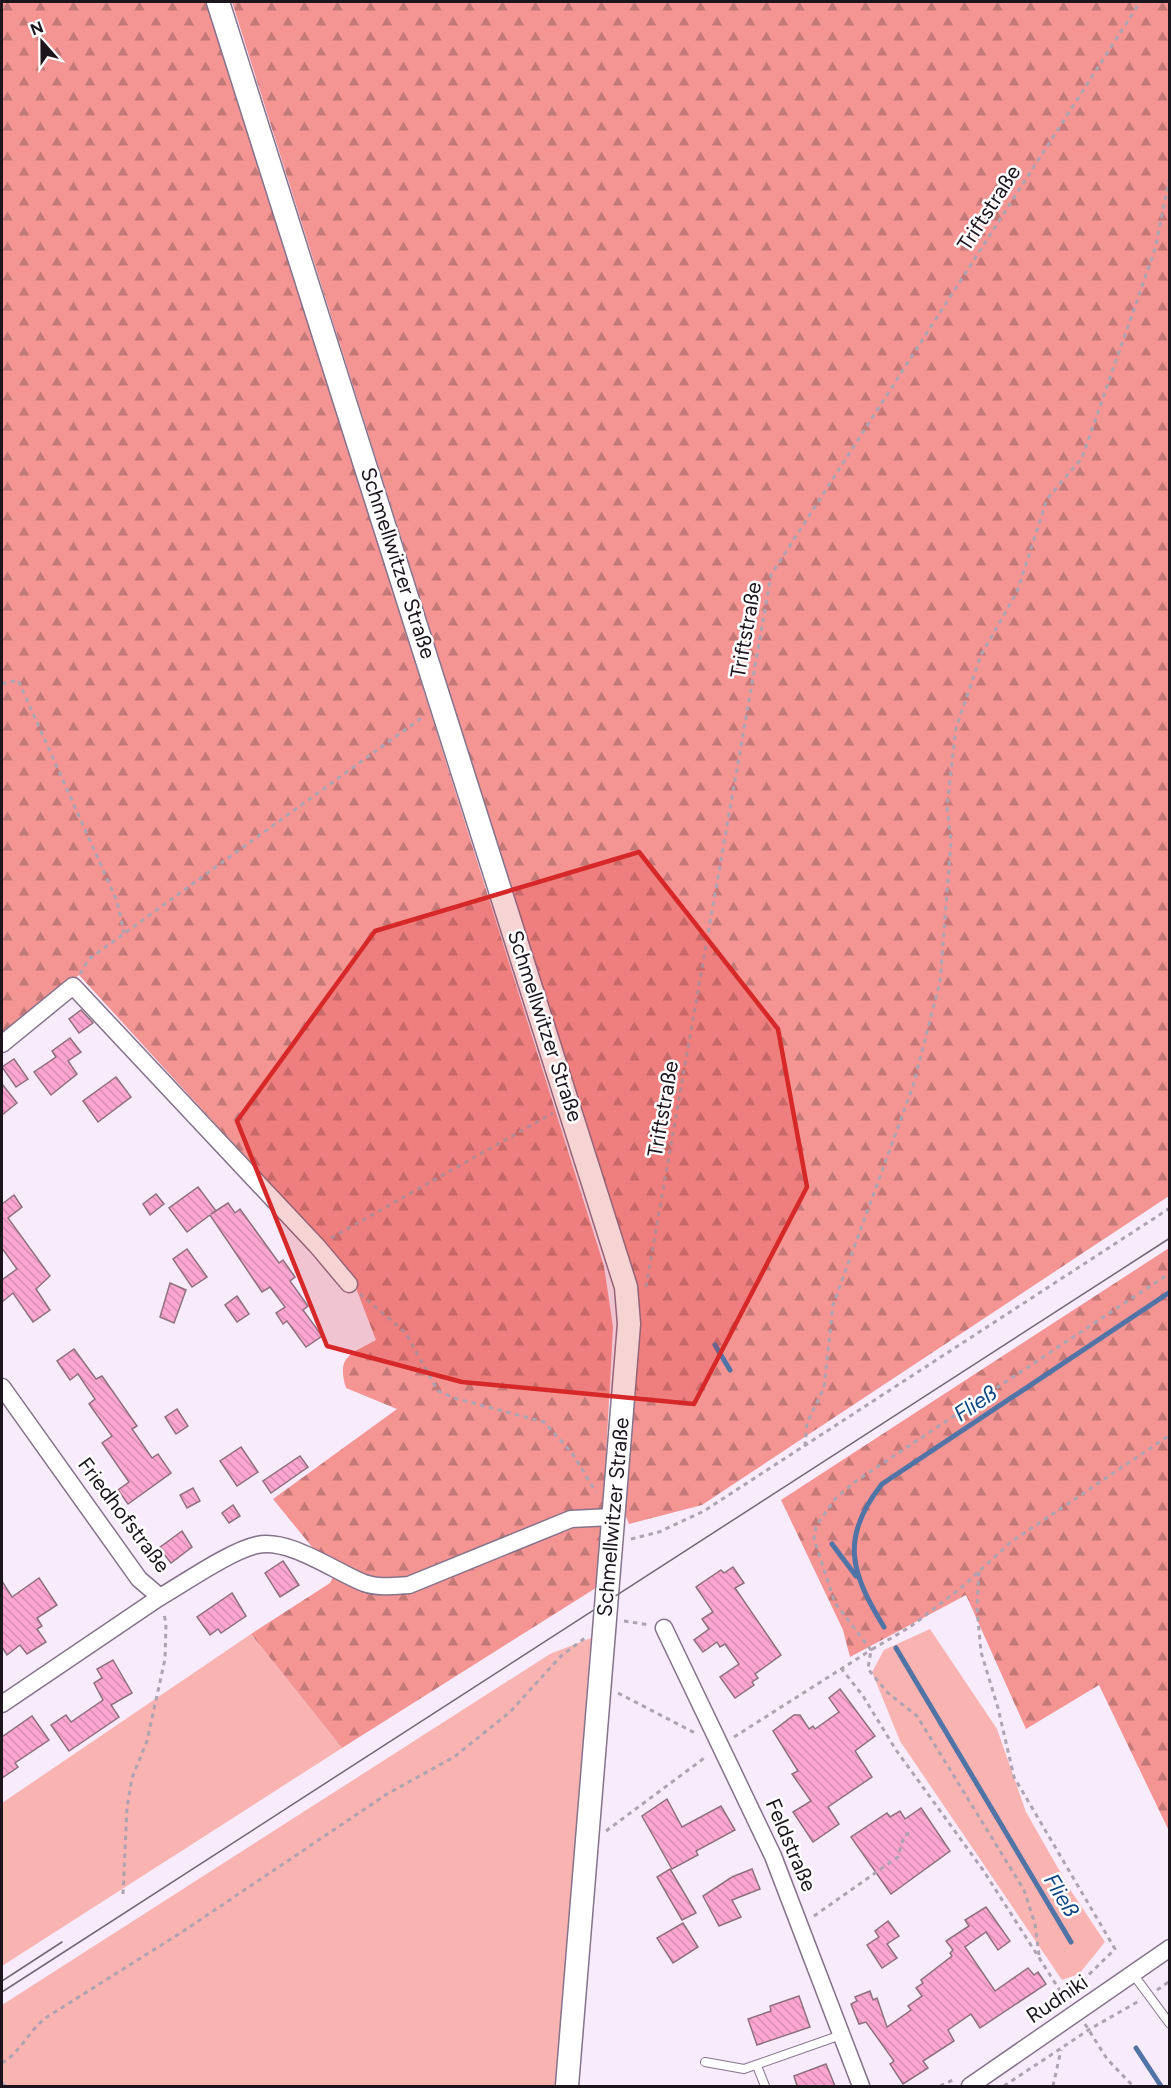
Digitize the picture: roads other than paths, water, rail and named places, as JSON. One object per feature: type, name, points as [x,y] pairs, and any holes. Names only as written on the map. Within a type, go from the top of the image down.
[{"type":"street","name":"Schmellwitzer Straße","points":[[218,2],[626,1287],[629,1324],[567,2086]]},
{"type":"street","points":[[2,1044],[73,986],[317,1246],[349,1284]]},
{"type":"street","name":"Friedhofstraße","points":[[2,1388],[139,1579],[160,1597],[243,1550],[259,1544],[281,1546],[366,1583],[384,1587],[409,1585],[571,1519],[612,1517]]},
{"type":"street","points":[[2,1704],[160,1597]]},
{"type":"street","name":"Feldstraße","points":[[664,1628],[774,1856],[861,2086]]},
{"type":"street","name":"Rudniki","points":[[970,2086],[1170,1948]]},
{"type":"lane","points":[[1133,1974],[1170,2024]]},
{"type":"lane","points":[[705,2062],[744,2069],[842,2035]]},
{"type":"lane","points":[[757,2066],[765,2086]]},
{"type":"waterway","name":"Fließ","points":[[884,1627],[864,1589],[855,1556],[855,1539],[860,1522],[868,1503],[882,1484],[1170,1292]]},
{"type":"waterway","name":"Fließ","points":[[715,1345],[730,1370]]},
{"type":"waterway","name":"Fließ","points":[[832,1544],[856,1576]]},
{"type":"waterway","name":"Fließ","points":[[896,1648],[1071,1942]]},
{"type":"waterway","name":"Fließ","points":[[1136,2048],[1161,2086]]},
{"type":"tram line","points":[[2,1992],[1170,1238]]},
{"type":"tram line","points":[[2,1981],[62,1942]]}]
